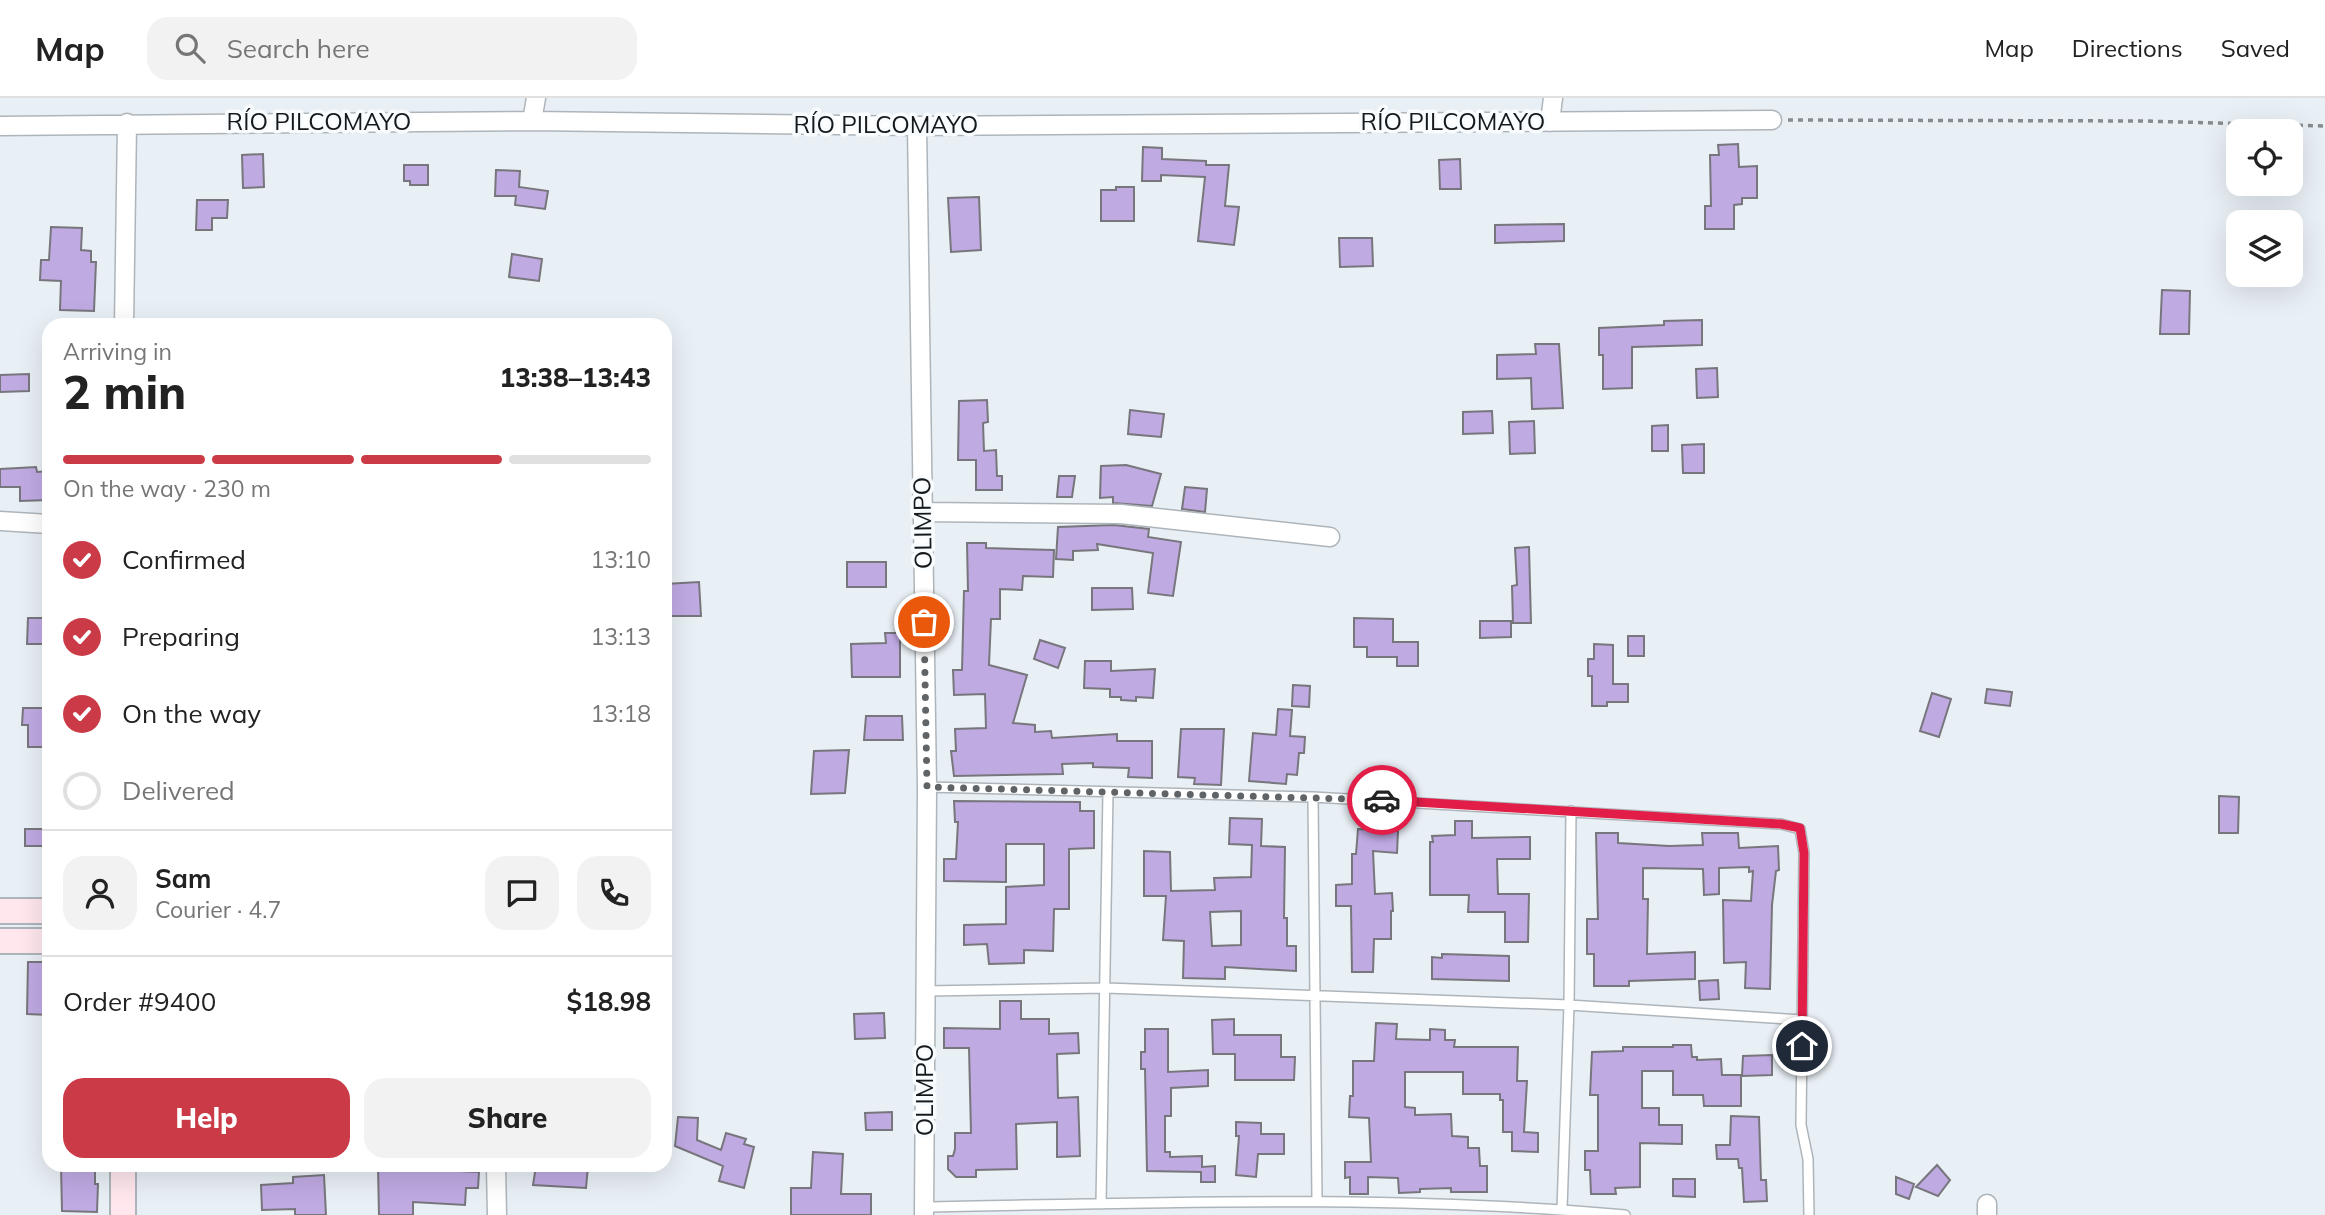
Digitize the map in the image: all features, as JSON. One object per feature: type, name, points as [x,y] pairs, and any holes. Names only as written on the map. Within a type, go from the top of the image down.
[{"type":"street","points":[[532,121],[536,98]]},
{"type":"street","points":[[1550,122],[1553,98]]},
{"type":"street","name":"RÍO PILCOMAYO","points":[[0,127],[127,123],[532,121],[917,126],[1772,120]]},
{"type":"street","points":[[124,318],[127,123]]},
{"type":"street","name":"OLIMPO","points":[[917,126],[927,787],[924,1211]]},
{"type":"street","points":[[923,512],[1121,514],[1330,537]]},
{"type":"street","points":[[0,521],[42,524]]},
{"type":"street","points":[[0,911],[42,911]]},
{"type":"street","points":[[0,941],[42,942]]},
{"type":"street","points":[[123,1172],[123,1215]]},
{"type":"street","points":[[496,1172],[497,1215]]},
{"type":"lane","points":[[927,787],[1313,797],[1781,824],[1800,828],[1804,853],[1801,1125],[1808,1159],[1808,1215]]},
{"type":"lane","points":[[1101,1204],[1108,792]]},
{"type":"lane","points":[[1313,797],[1317,1200]]},
{"type":"lane","points":[[1562,1209],[1569,1005],[1571,811]]},
{"type":"lane","points":[[925,991],[1106,988],[1569,1005],[1803,1020]]},
{"type":"lane","points":[[924,1211],[1317,1200],[1562,1209],[1625,1215]]},
{"type":"path","points":[[1772,120],[2144,121],[2325,125]]},
{"type":"building","points":[[1738,144],[1739,167],[1757,166],[1757,198],[1742,198],[1742,204],[1734,205],[1734,229],[1705,229],[1705,206],[1711,206],[1710,155],[1719,155],[1718,145]]},
{"type":"building","points":[[1143,147],[1162,148],[1162,159],[1229,165],[1225,206],[1239,207],[1234,245],[1198,241],[1205,177],[1161,175],[1161,181],[1142,181]]},
{"type":"building","points":[[263,154],[264,187],[243,188],[242,155]]},
{"type":"building","points":[[1460,159],[1461,189],[1440,189],[1439,160]]},
{"type":"building","points":[[404,165],[428,165],[428,185],[410,185],[410,181],[404,181]]},
{"type":"building","points":[[496,170],[520,171],[519,187],[548,191],[545,209],[515,205],[516,196],[495,196]]},
{"type":"building","points":[[1116,187],[1134,187],[1134,221],[1101,221],[1101,190],[1116,190]]},
{"type":"building","points":[[979,197],[981,250],[951,252],[948,198]]},
{"type":"building","points":[[197,200],[228,200],[227,218],[212,218],[212,230],[196,230]]},
{"type":"building","points":[[1564,224],[1564,241],[1495,243],[1495,225]]},
{"type":"building","points":[[51,227],[82,228],[81,250],[91,251],[91,262],[96,262],[94,311],[60,310],[61,281],[40,280],[41,260],[49,260]]},
{"type":"building","points":[[1339,238],[1372,238],[1373,266],[1340,267]]},
{"type":"building","points":[[512,254],[542,259],[539,281],[509,277]]},
{"type":"building","points":[[2162,290],[2190,291],[2189,334],[2160,334]]},
{"type":"building","points":[[1702,320],[1702,345],[1632,347],[1632,388],[1603,389],[1603,355],[1599,355],[1599,328]]},
{"type":"building","points":[[1535,344],[1559,344],[1563,408],[1532,409],[1531,378],[1497,379],[1497,355],[1536,354]]},
{"type":"building","points":[[1717,368],[1718,397],[1697,398],[1696,369]]},
{"type":"building","points":[[29,374],[29,391],[0,392],[0,375]]},
{"type":"building","points":[[987,400],[988,422],[983,423],[984,451],[996,450],[997,476],[1002,476],[1002,490],[976,490],[976,460],[958,460],[959,401]]},
{"type":"building","points":[[1130,410],[1164,414],[1161,437],[1128,434]]},
{"type":"building","points":[[1492,411],[1493,433],[1463,434],[1463,412]]},
{"type":"building","points":[[1534,421],[1535,453],[1510,454],[1509,422]]},
{"type":"building","points":[[1668,425],[1668,451],[1652,451],[1652,426]]},
{"type":"building","points":[[1704,444],[1704,473],[1683,473],[1682,445]]},
{"type":"building","points":[[1126,465],[1161,474],[1152,506],[1113,503],[1113,497],[1100,498],[1101,466]]},
{"type":"building","points":[[36,467],[37,472],[42,472],[42,500],[20,501],[20,487],[0,487],[0,469]]},
{"type":"building","points":[[1059,476],[1075,476],[1072,497],[1057,497]]},
{"type":"building","points":[[1185,487],[1207,489],[1205,512],[1182,509]]},
{"type":"building","points":[[1114,525],[1149,529],[1148,537],[1181,542],[1173,596],[1148,593],[1153,553],[1097,544],[1098,550],[1073,551],[1073,560],[1056,559],[1058,527]]},
{"type":"building","points":[[967,543],[986,543],[986,548],[1054,550],[1053,577],[1023,576],[1022,590],[1000,589],[1000,619],[991,619],[989,665],[1027,675],[1013,723],[1035,725],[1035,732],[1051,731],[1052,738],[1117,734],[1117,741],[1152,741],[1152,778],[1128,777],[1129,768],[1093,767],[1093,763],[1062,764],[1063,774],[954,776],[951,751],[956,751],[955,729],[986,728],[985,694],[954,695],[953,670],[962,670],[964,591],[968,591]]},
{"type":"building","points":[[1529,547],[1531,623],[1513,623],[1512,586],[1517,585],[1515,548]]},
{"type":"building","points":[[847,562],[886,562],[886,587],[847,587]]},
{"type":"building","points":[[699,582],[701,616],[672,616],[672,584]]},
{"type":"building","points":[[1092,588],[1132,588],[1133,609],[1092,610]]},
{"type":"building","points":[[28,618],[42,618],[42,644],[27,644]]},
{"type":"building","points":[[1354,618],[1393,619],[1393,642],[1418,642],[1418,666],[1397,666],[1397,657],[1367,657],[1367,647],[1354,647]]},
{"type":"building","points":[[1480,621],[1511,621],[1511,637],[1480,638]]},
{"type":"building","points":[[885,633],[900,633],[900,677],[852,677],[851,644],[886,643]]},
{"type":"building","points":[[1628,636],[1644,636],[1644,656],[1628,656]]},
{"type":"building","points":[[1040,640],[1065,648],[1058,668],[1034,659]]},
{"type":"building","points":[[1594,644],[1613,645],[1613,684],[1628,684],[1628,702],[1607,702],[1607,706],[1592,706],[1592,676],[1588,676],[1588,659],[1594,659]]},
{"type":"building","points":[[1085,661],[1111,661],[1111,671],[1155,669],[1153,698],[1121,700],[1121,697],[1110,697],[1110,689],[1084,688]]},
{"type":"building","points":[[1293,685],[1310,686],[1309,707],[1292,706]]},
{"type":"building","points":[[1987,689],[2012,692],[2010,706],[1985,703]]},
{"type":"building","points":[[1932,693],[1951,699],[1939,737],[1920,731]]},
{"type":"building","points":[[23,708],[42,708],[42,747],[28,747],[28,725],[22,725]]},
{"type":"building","points":[[1278,709],[1292,710],[1290,736],[1305,737],[1304,753],[1299,753],[1297,775],[1287,774],[1286,784],[1249,781],[1253,733],[1276,735]]},
{"type":"building","points":[[866,716],[902,716],[903,740],[864,740]]},
{"type":"building","points":[[1181,729],[1224,729],[1221,785],[1194,784],[1195,778],[1178,777]]},
{"type":"building","points":[[849,750],[845,793],[811,794],[814,751]]},
{"type":"building","points":[[2219,796],[2239,797],[2238,833],[2219,833]]},
{"type":"building","points":[[954,801],[1080,802],[1080,811],[1094,811],[1094,848],[1069,849],[1069,909],[1054,909],[1053,951],[1024,950],[1024,963],[989,964],[987,944],[964,945],[964,925],[1006,924],[1006,887],[1044,885],[1044,844],[1006,844],[1006,882],[944,881],[944,859],[956,859],[958,822],[955,822]]},
{"type":"building","points":[[1230,818],[1262,819],[1261,846],[1285,847],[1284,918],[1287,918],[1287,946],[1296,946],[1296,971],[1225,967],[1225,979],[1183,978],[1184,941],[1163,940],[1166,896],[1144,896],[1144,851],[1170,852],[1171,891],[1215,890],[1214,878],[1251,877],[1252,845],[1229,844]],"holes":[[[1241,911],[1241,945],[1212,946],[1210,912]]]},
{"type":"building","points":[[1455,821],[1472,821],[1472,838],[1530,837],[1530,859],[1497,859],[1498,894],[1529,894],[1528,942],[1505,942],[1505,912],[1468,912],[1469,895],[1430,895],[1432,836],[1455,835]]},
{"type":"building","points":[[25,829],[42,829],[42,846],[25,846]]},
{"type":"building","points":[[1358,829],[1398,831],[1397,853],[1373,851],[1375,894],[1392,893],[1393,911],[1391,939],[1374,939],[1373,972],[1352,972],[1351,906],[1336,906],[1336,885],[1352,884],[1352,854],[1356,854]]},
{"type":"building","points":[[1596,833],[1618,833],[1618,843],[1669,846],[1703,845],[1702,833],[1738,833],[1739,848],[1778,846],[1779,870],[1776,871],[1772,905],[1770,989],[1745,988],[1746,962],[1724,963],[1723,900],[1751,901],[1753,871],[1749,872],[1749,867],[1719,868],[1719,894],[1704,895],[1703,869],[1643,868],[1643,899],[1648,899],[1647,954],[1695,952],[1695,979],[1629,981],[1629,986],[1594,986],[1594,954],[1587,954],[1587,919],[1598,919]]},
{"type":"building","points":[[1442,954],[1509,956],[1509,981],[1432,979],[1432,957],[1442,958]]},
{"type":"building","points":[[28,962],[42,962],[42,1015],[27,1014]]},
{"type":"building","points":[[1718,980],[1719,999],[1700,1000],[1699,981]]},
{"type":"building","points":[[1000,1001],[1021,1001],[1021,1019],[1049,1019],[1049,1034],[1078,1033],[1079,1053],[1057,1054],[1058,1098],[1078,1097],[1080,1156],[1057,1157],[1057,1122],[1016,1124],[1017,1169],[976,1170],[976,1177],[956,1177],[948,1169],[948,1156],[953,1156],[955,1149],[955,1133],[971,1133],[969,1048],[944,1048],[944,1028],[1000,1029]]},
{"type":"building","points":[[884,1013],[885,1038],[855,1039],[854,1014]]},
{"type":"building","points":[[1234,1019],[1234,1035],[1281,1035],[1281,1057],[1295,1057],[1294,1080],[1235,1080],[1235,1054],[1213,1054],[1212,1020]]},
{"type":"building","points":[[1376,1023],[1397,1024],[1396,1039],[1430,1040],[1430,1029],[1445,1030],[1445,1040],[1455,1040],[1454,1047],[1518,1047],[1517,1081],[1527,1081],[1524,1132],[1538,1133],[1538,1152],[1512,1151],[1512,1132],[1503,1132],[1503,1100],[1500,1100],[1500,1094],[1463,1094],[1463,1072],[1405,1072],[1405,1107],[1415,1108],[1415,1115],[1451,1114],[1452,1136],[1468,1137],[1468,1148],[1479,1148],[1480,1166],[1487,1166],[1487,1192],[1451,1192],[1451,1188],[1399,1193],[1398,1178],[1368,1177],[1368,1194],[1350,1194],[1350,1177],[1345,1178],[1345,1162],[1371,1162],[1369,1118],[1349,1117],[1350,1096],[1353,1096],[1353,1061],[1374,1061]]},
{"type":"building","points":[[1145,1029],[1168,1029],[1168,1072],[1208,1070],[1208,1086],[1171,1088],[1171,1116],[1165,1116],[1165,1152],[1170,1152],[1170,1157],[1202,1156],[1202,1167],[1215,1166],[1215,1182],[1201,1182],[1201,1172],[1147,1171],[1145,1069],[1141,1069],[1141,1052],[1145,1052]]},
{"type":"building","points":[[1691,1045],[1692,1057],[1697,1057],[1697,1060],[1721,1059],[1722,1075],[1741,1075],[1741,1106],[1704,1106],[1703,1095],[1673,1095],[1673,1071],[1642,1071],[1642,1108],[1659,1108],[1659,1125],[1682,1125],[1682,1144],[1640,1143],[1640,1187],[1615,1188],[1616,1194],[1591,1194],[1590,1170],[1585,1170],[1585,1151],[1598,1151],[1598,1095],[1590,1095],[1592,1052],[1623,1051],[1623,1047]]},
{"type":"building","points":[[1772,1055],[1772,1075],[1742,1076],[1743,1056]]},
{"type":"building","points":[[892,1112],[892,1130],[866,1130],[865,1113]]},
{"type":"building","points":[[1731,1116],[1759,1117],[1761,1180],[1766,1180],[1767,1201],[1744,1202],[1742,1168],[1739,1168],[1738,1159],[1717,1159],[1716,1145],[1730,1145]]},
{"type":"building","points":[[678,1117],[698,1118],[697,1140],[721,1150],[726,1133],[746,1139],[744,1144],[754,1147],[744,1188],[719,1181],[723,1166],[675,1146]]},
{"type":"building","points":[[1236,1122],[1261,1123],[1261,1134],[1284,1134],[1284,1154],[1258,1154],[1256,1177],[1236,1175],[1239,1136],[1236,1136]]},
{"type":"building","points":[[813,1152],[843,1154],[841,1194],[871,1194],[871,1215],[791,1215],[791,1188],[811,1188]]},
{"type":"building","points":[[1937,1165],[1950,1180],[1938,1196],[1916,1187]]},
{"type":"building","points":[[61,1172],[95,1172],[95,1184],[98,1184],[97,1212],[62,1211]]},
{"type":"building","points":[[378,1172],[479,1172],[478,1188],[466,1188],[465,1205],[413,1202],[413,1215],[379,1215]]},
{"type":"building","points":[[535,1172],[587,1172],[586,1188],[533,1185]]},
{"type":"building","points":[[324,1175],[326,1215],[295,1215],[295,1209],[262,1210],[261,1185],[293,1183],[293,1177]]},
{"type":"building","points":[[1896,1177],[1914,1184],[1909,1199],[1896,1194]]},
{"type":"building","points":[[1673,1179],[1695,1179],[1695,1197],[1673,1196]]},
{"type":"way so far","points":[[924,622],[927,787],[1382,800]]},
{"type":"route","points":[[1382,800],[1781,824],[1800,828],[1804,853],[1802,1046]]}]
